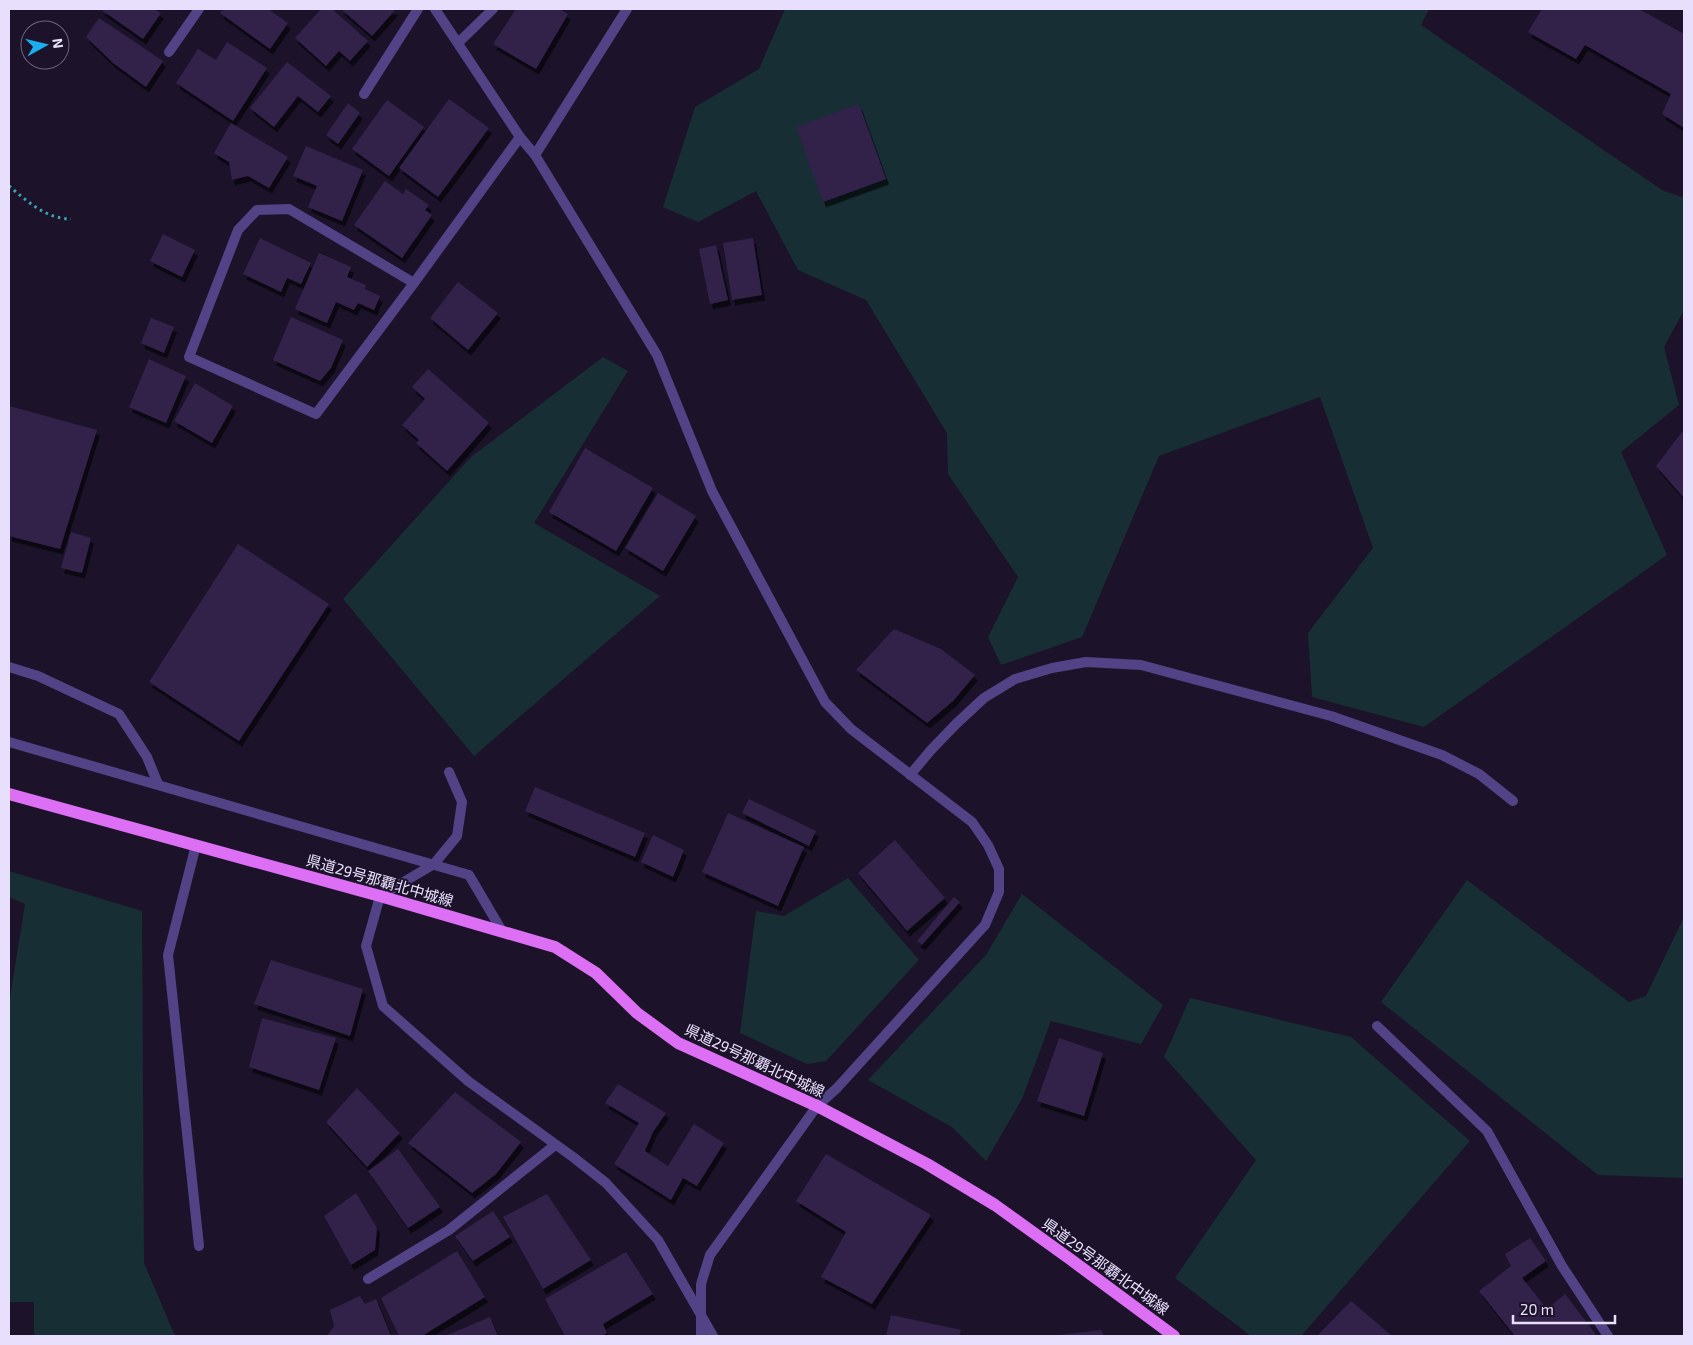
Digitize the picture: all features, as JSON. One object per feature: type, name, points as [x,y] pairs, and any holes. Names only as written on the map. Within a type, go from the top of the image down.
[{"type":"main road","name":"県道29号那覇北中城線","points":[[9,794],[380,896],[555,947],[596,973],[637,1013],[678,1044],[817,1106],[927,1164],[995,1205],[1174,1336]]},
{"type":"street","points":[[169,52],[199,9]]},
{"type":"street","points":[[364,94],[418,9]]},
{"type":"street","points":[[435,9],[534,155],[657,355],[712,491],[825,702],[851,729],[972,822],[988,845],[999,869],[999,892],[985,925],[837,1088],[817,1106],[710,1255],[701,1284],[701,1336]]},
{"type":"street","points":[[458,43],[493,9]]},
{"type":"street","points":[[534,155],[627,9]]},
{"type":"street","points":[[414,283],[289,209],[257,210],[238,230],[189,357],[316,414],[414,283],[520,137]]},
{"type":"street","points":[[910,776],[956,724],[984,698],[1015,679],[1052,668],[1086,662],[1141,665],[1331,716],[1442,755],[1480,774],[1513,801]]},
{"type":"street","points":[[9,667],[38,676],[119,714],[146,757],[158,784]]},
{"type":"street","points":[[9,742],[469,875],[502,931]]},
{"type":"street","points":[[449,772],[462,802],[457,836],[434,864],[380,896],[366,946],[383,1006],[468,1081],[606,1183],[658,1240],[713,1336]]},
{"type":"street","points":[[196,845],[168,955],[199,1246]]},
{"type":"street","points":[[1377,1026],[1487,1131],[1562,1266],[1608,1336]]},
{"type":"street","points":[[368,1279],[449,1230],[555,1145]]},
{"type":"path","points":[[9,186],[35,208],[61,219],[72,219]]},
{"type":"green space","points":[[785,9],[1429,9],[1421,25],[1662,190],[1684,198],[1684,310],[1664,347],[1679,405],[1621,452],[1667,555],[1424,727],[1312,697],[1308,633],[1373,548],[1320,397],[1159,456],[1082,637],[1001,665],[988,637],[1018,577],[948,474],[947,433],[866,300],[798,270],[756,191],[698,222],[663,207],[695,107],[759,69]]},
{"type":"green space","points":[[603,357],[628,371],[534,523],[660,596],[474,756],[343,599],[471,457]]},
{"type":"green space","points":[[9,871],[142,911],[144,1263],[175,1336],[34,1336],[34,1302],[9,1302],[9,1004],[25,904],[9,897]]},
{"type":"green space","points":[[848,878],[919,960],[826,1061],[807,1064],[740,1033],[756,911],[784,916]]},
{"type":"green space","points":[[1467,880],[1629,1002],[1646,996],[1684,917],[1684,1178],[1598,1175],[1381,1002]]},
{"type":"green space","points":[[1022,894],[1163,1005],[1141,1044],[1051,1021],[1022,1099],[986,1161],[952,1127],[868,1080],[986,955]]},
{"type":"green space","points":[[1190,998],[1351,1037],[1470,1141],[1301,1336],[1251,1336],[1175,1278],[1256,1160],[1164,1057]]},
{"type":"building","points":[[100,9],[154,9],[161,13],[143,39]]},
{"type":"building","points":[[223,9],[268,9],[288,23],[270,49],[220,13]]},
{"type":"building","points":[[321,9],[332,9],[368,41],[350,61],[339,51],[326,66],[295,38]]},
{"type":"building","points":[[341,9],[396,9],[372,36]]},
{"type":"building","points":[[516,9],[559,9],[568,14],[536,69],[493,44]]},
{"type":"building","points":[[1542,9],[1639,9],[1684,34],[1684,128],[1662,114],[1671,94],[1585,45],[1576,59],[1528,32]]},
{"type":"building","points":[[99,18],[163,61],[146,87],[113,63],[86,37]]},
{"type":"building","points":[[227,42],[267,68],[233,121],[176,83],[198,49],[216,60]]},
{"type":"building","points":[[287,62],[331,96],[318,112],[298,96],[274,127],[250,108]]},
{"type":"building","points":[[449,99],[489,128],[438,197],[399,168]]},
{"type":"building","points":[[387,100],[424,127],[389,176],[352,149]]},
{"type":"building","points":[[348,103],[360,113],[338,144],[326,135]]},
{"type":"building","points":[[859,104],[886,179],[823,202],[796,127]]},
{"type":"building","points":[[231,123],[288,157],[269,188],[248,176],[232,180],[229,162],[214,153]]},
{"type":"building","points":[[306,146],[363,170],[342,221],[308,207],[317,186],[293,176]]},
{"type":"building","points":[[385,181],[403,194],[406,189],[429,205],[425,210],[432,215],[402,258],[354,225]]},
{"type":"building","points":[[163,234],[195,250],[182,277],[150,261]]},
{"type":"building","points":[[260,238],[311,263],[301,284],[287,278],[281,292],[243,274]]},
{"type":"building","points":[[753,238],[762,295],[732,300],[723,243]]},
{"type":"building","points":[[716,245],[728,300],[710,304],[699,249]]},
{"type":"building","points":[[319,253],[351,267],[347,277],[366,285],[365,289],[380,296],[374,310],[358,303],[354,310],[336,302],[327,323],[295,309]]},
{"type":"building","points":[[458,282],[498,313],[468,350],[430,318]]},
{"type":"building","points":[[291,317],[343,340],[331,368],[320,381],[273,360]]},
{"type":"building","points":[[151,318],[174,327],[164,353],[141,343]]},
{"type":"building","points":[[149,359],[186,376],[166,423],[129,407]]},
{"type":"building","points":[[428,369],[489,423],[447,471],[416,443],[419,440],[402,425],[425,399],[412,387]]},
{"type":"building","points":[[195,383],[233,406],[212,443],[174,421]]},
{"type":"building","points":[[9,406],[97,430],[60,549],[9,536]]},
{"type":"building","points":[[1682,432],[1684,434],[1684,498],[1656,466]]},
{"type":"building","points":[[585,448],[653,488],[616,551],[549,512]]},
{"type":"building","points":[[658,493],[696,516],[663,571],[625,548]]},
{"type":"building","points":[[71,532],[91,538],[82,573],[61,568]]},
{"type":"building","points":[[238,544],[329,604],[239,741],[149,682]]},
{"type":"building","points":[[894,629],[941,649],[975,675],[953,701],[927,723],[856,670]]},
{"type":"building","points":[[535,787],[645,833],[635,857],[525,811]]},
{"type":"building","points":[[749,799],[816,831],[809,846],[742,813]]},
{"type":"building","points":[[728,813],[804,847],[778,906],[702,872]]},
{"type":"building","points":[[653,835],[684,850],[673,877],[641,862]]},
{"type":"building","points":[[895,840],[945,898],[907,931],[858,873]]},
{"type":"building","points":[[954,897],[960,902],[922,945],[917,941]]},
{"type":"building","points":[[271,960],[363,989],[350,1036],[254,1004]]},
{"type":"building","points":[[262,1018],[336,1038],[319,1090],[249,1067]]},
{"type":"building","points":[[1059,1038],[1103,1053],[1084,1116],[1037,1101]]},
{"type":"building","points":[[618,1084],[666,1113],[653,1132],[645,1151],[668,1166],[694,1124],[724,1143],[697,1186],[683,1178],[671,1200],[614,1164],[639,1123],[605,1103]]},
{"type":"building","points":[[357,1088],[400,1133],[367,1167],[326,1122]]},
{"type":"building","points":[[455,1092],[521,1142],[496,1174],[472,1193],[408,1143]]},
{"type":"building","points":[[398,1149],[440,1207],[408,1228],[368,1171]]},
{"type":"building","points":[[826,1154],[931,1215],[872,1304],[821,1277],[846,1232],[796,1201]]},
{"type":"building","points":[[356,1193],[377,1228],[375,1250],[351,1265],[324,1216]]},
{"type":"building","points":[[547,1194],[591,1260],[543,1289],[503,1217]]},
{"type":"building","points":[[493,1211],[510,1237],[473,1261],[455,1236]]},
{"type":"building","points":[[1530,1238],[1546,1261],[1522,1278],[1547,1309],[1565,1294],[1597,1336],[1515,1336],[1479,1291],[1511,1266],[1505,1254]]},
{"type":"building","points":[[457,1251],[485,1297],[422,1336],[399,1336],[381,1298]]},
{"type":"building","points":[[626,1252],[653,1294],[603,1324],[607,1333],[602,1336],[565,1336],[545,1299]]},
{"type":"building","points":[[360,1296],[365,1304],[376,1299],[391,1336],[327,1336],[334,1326],[330,1310]]},
{"type":"building","points":[[1351,1301],[1392,1336],[1317,1336]]},
{"type":"building","points":[[891,1315],[961,1330],[959,1336],[886,1336]]},
{"type":"building","points":[[490,1317],[498,1336],[445,1336]]},
{"type":"building","points":[[1101,1330],[1104,1336],[1059,1336],[1059,1335]]}]
